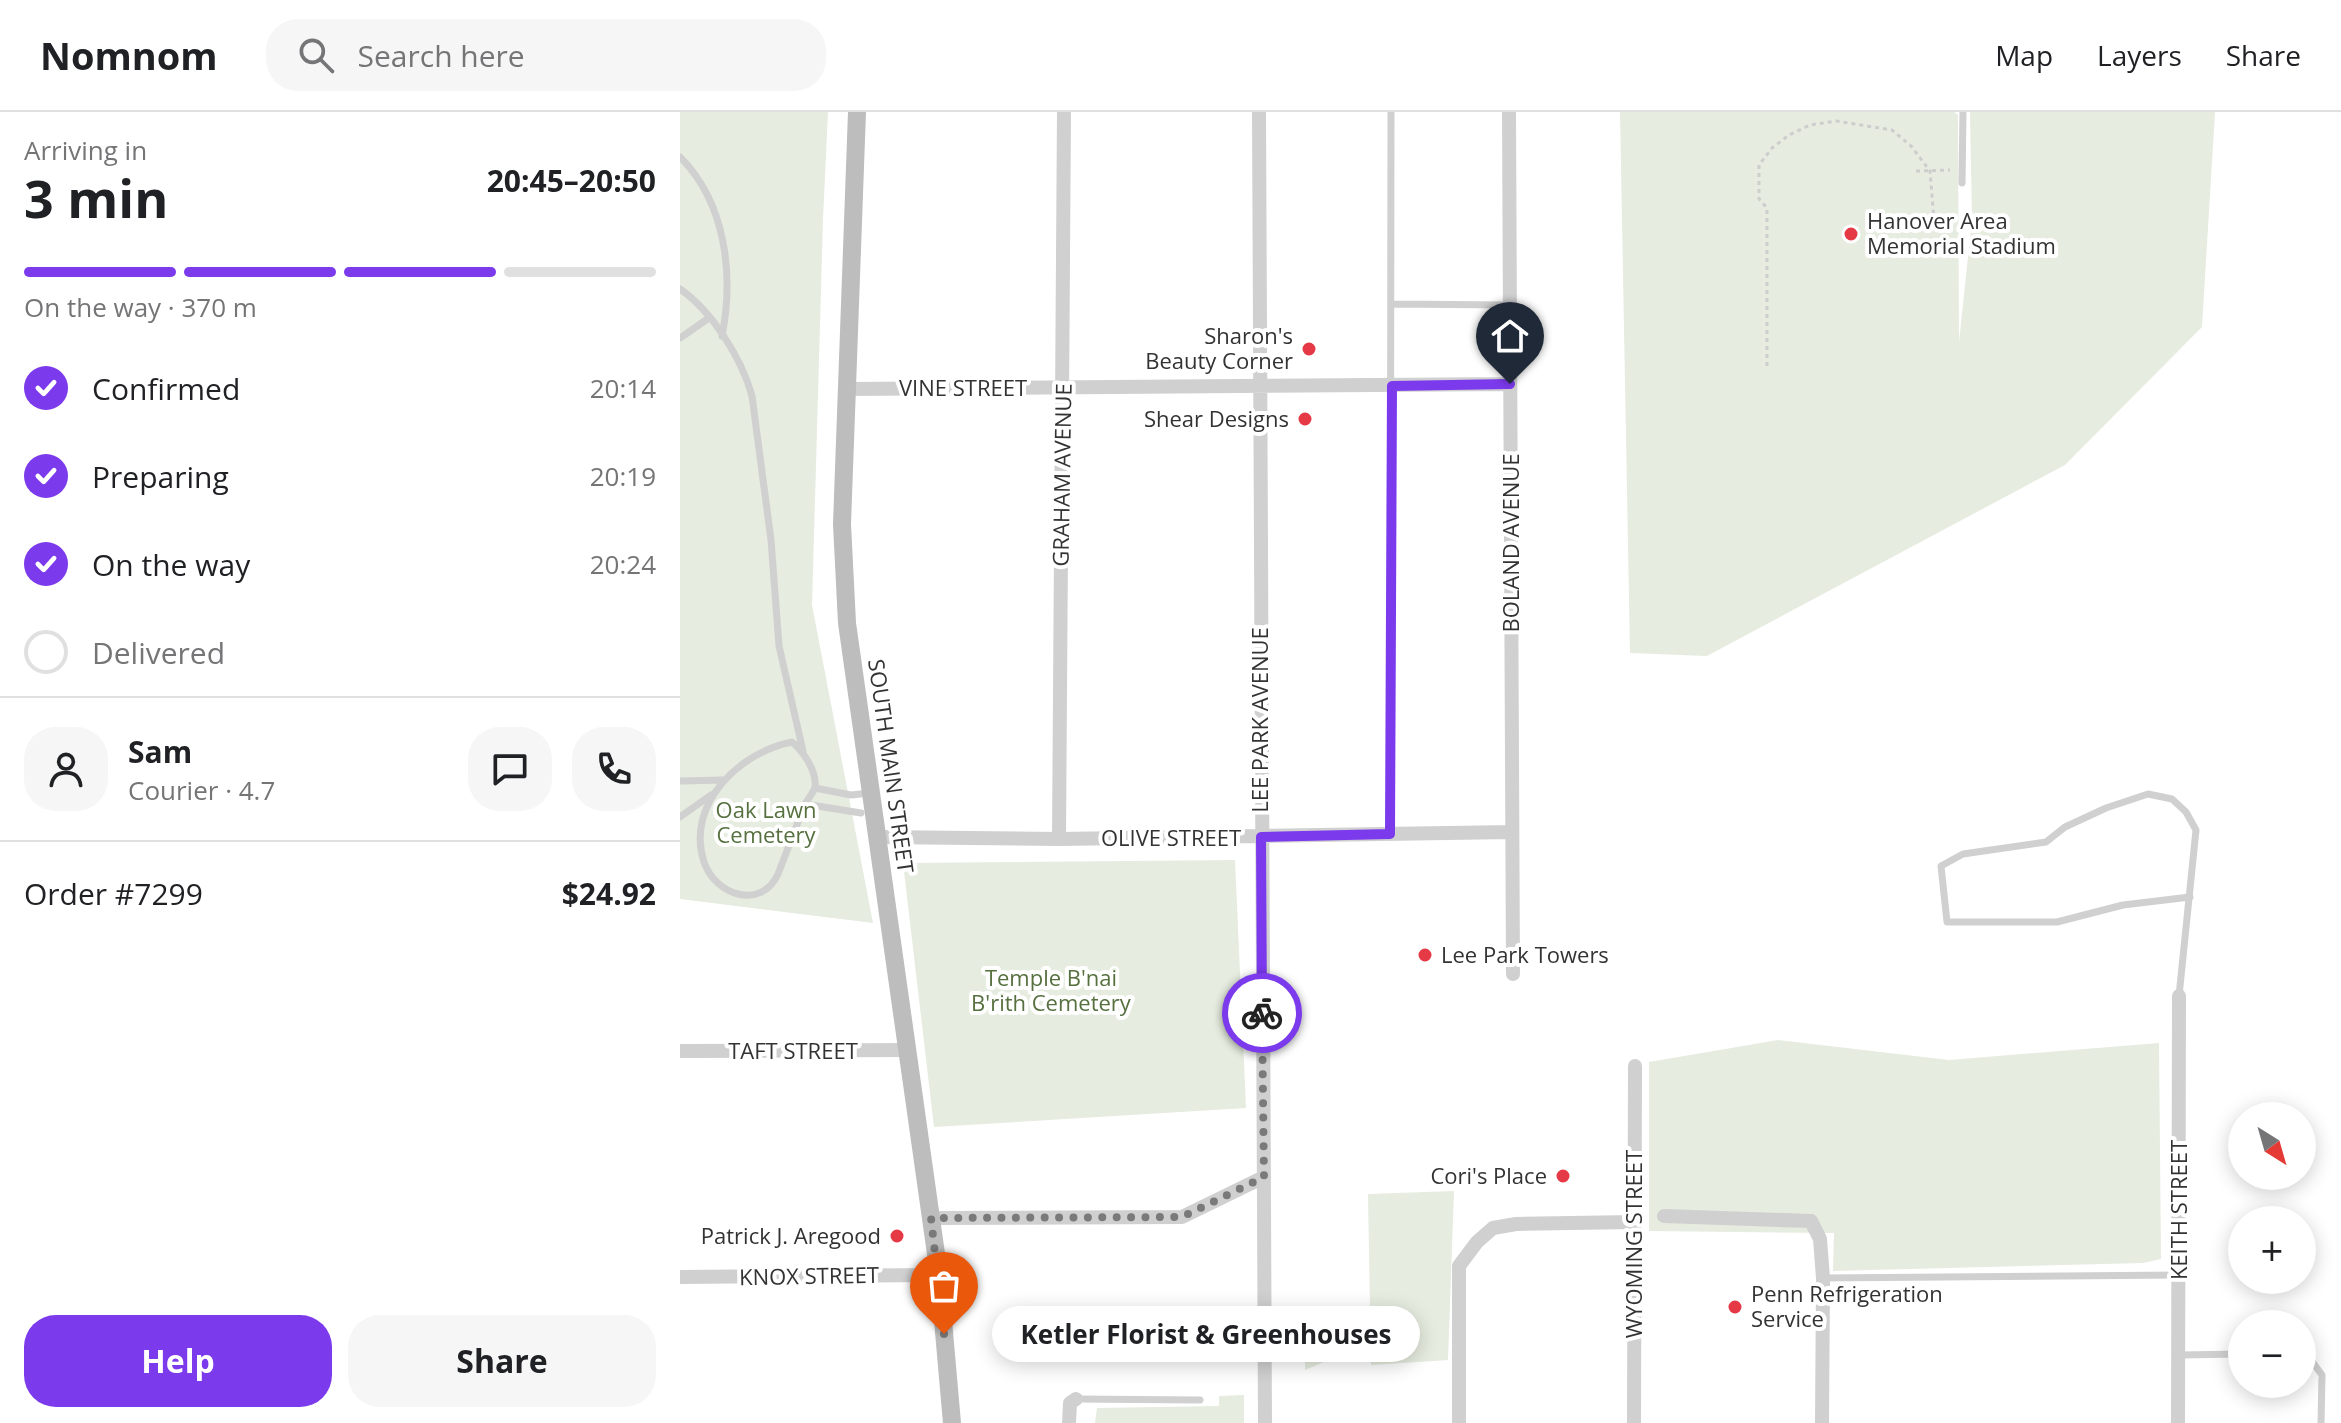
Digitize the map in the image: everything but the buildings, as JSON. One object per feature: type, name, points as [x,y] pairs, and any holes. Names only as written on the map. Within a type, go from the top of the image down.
[{"type":"main road","name":"SOUTH MAIN STREET","points":[[857,112],[842,524],[847,623],[939,1275],[952,1423]]},
{"type":"street","name":"GRAHAM AVENUE","points":[[1059,839],[1064,112]]},
{"type":"street","name":"LEE PARK AVENUE","points":[[1259,112],[1265,1423]]},
{"type":"street","name":"BOLAND AVENUE","points":[[1509,112],[1513,974]]},
{"type":"street","name":"VINE STREET","points":[[848,389],[1510,384]]},
{"type":"street","name":"OLIVE STREET","points":[[877,837],[1059,839],[1512,832]]},
{"type":"street","name":"KEITH STREET","points":[[2178,1423],[2179,996]]},
{"type":"street","name":"TAFT STREET","points":[[680,1051],[907,1050]]},
{"type":"street","name":"WYOMING STREET","points":[[1634,1423],[1635,1066]]},
{"type":"street","points":[[931,1218],[1182,1217],[1264,1177]]},
{"type":"street","points":[[1664,1216],[1811,1221],[1820,1239],[1823,1278],[1822,1423]]},
{"type":"street","points":[[1459,1423],[1459,1266],[1477,1242],[1493,1228],[1516,1224],[1634,1222]]},
{"type":"street","name":"KNOX STREET","points":[[680,1277],[939,1275]]},
{"type":"street","points":[[1069,1423],[1070,1403],[1076,1399]]},
{"type":"lane","points":[[1390,834],[1391,112]]},
{"type":"lane","points":[[1962,183],[1963,112]]},
{"type":"lane","points":[[680,157],[695,172],[718,223],[729,293],[722,336]]},
{"type":"lane","points":[[680,289],[694,299],[722,336],[746,374],[752,396],[771,540],[779,646],[803,751],[815,788],[805,804],[774,884],[765,892],[748,896],[719,885],[704,864],[700,846],[708,805],[715,791],[723,780],[752,757],[776,745],[792,742],[803,751]]},
{"type":"lane","points":[[1391,304],[1509,305]]},
{"type":"lane","points":[[680,338],[709,318]]},
{"type":"lane","points":[[680,781],[723,780]]},
{"type":"lane","points":[[815,788],[851,795],[870,793]]},
{"type":"lane","points":[[680,817],[715,791]]},
{"type":"lane","points":[[2179,996],[2190,897],[2196,830],[2186,812],[2172,799],[2148,794],[2106,808],[2065,827],[2046,842],[1963,854],[1941,866],[1947,922],[2057,922],[2123,905],[2190,897]]},
{"type":"lane","points":[[805,804],[861,813]]},
{"type":"lane","points":[[1823,1278],[2179,1275]]},
{"type":"lane","points":[[2179,1355],[2228,1354]]},
{"type":"lane","points":[[2316,1367],[2322,1375],[2321,1423]]},
{"type":"lane","points":[[1076,1399],[1200,1400]]},
{"type":"path","points":[[1767,366],[1767,208],[1759,199],[1759,165],[1772,148],[1810,125],[1836,121],[1892,130],[1911,146],[1930,171],[1934,220]]},
{"type":"path","points":[[1916,171],[1962,169]]},
{"type":"green space","name":"Oak Lawn Cemetery","points":[[680,112],[828,112],[812,605],[873,923],[680,899]]},
{"type":"green space","points":[[1620,112],[1954,112],[1958,115],[1959,342],[1972,219],[1970,112],[2215,112],[2202,327],[2065,465],[1707,656],[1630,653]]},
{"type":"green space","name":"Temple B'nai B'rith Cemetery","points":[[1235,860],[1246,1108],[934,1127],[903,863]]},
{"type":"green space","points":[[1778,1040],[1949,1060],[2159,1043],[2161,1259],[2143,1263],[1833,1271],[1834,1233],[1649,1231],[1649,1062]]},
{"type":"green space","points":[[1454,1191],[1448,1360],[1371,1365],[1368,1194]]},
{"type":"green space","points":[[1363,1334],[1362,1346],[1305,1370],[1305,1335]]},
{"type":"green space","points":[[1244,1395],[1244,1423],[1095,1423],[1097,1408],[1219,1406],[1219,1396]]},
{"type":"way so far","points":[[944,1334],[931,1218],[1182,1217],[1264,1177],[1262,1013]]},
{"type":"place","name":"Hanover Area Memorial Stadium","points":[[1851,234]]},
{"type":"place","name":"Sharon's Beauty Corner","points":[[1309,349]]},
{"type":"place","name":"Shear Designs","points":[[1305,419]]},
{"type":"place","name":"Lee Park Towers","points":[[1425,955]]},
{"type":"place","name":"Cori's Place","points":[[1563,1176]]},
{"type":"place","name":"Patrick J. Aregood","points":[[897,1236]]},
{"type":"place","name":"Penn Refrigeration Service","points":[[1735,1307]]},
{"type":"place","name":"Ketler Florist & Greenhouses","points":[[944,1334]]},
{"type":"route","points":[[1262,1013],[1261,837],[1390,834],[1392,386],[1510,384]]}]
